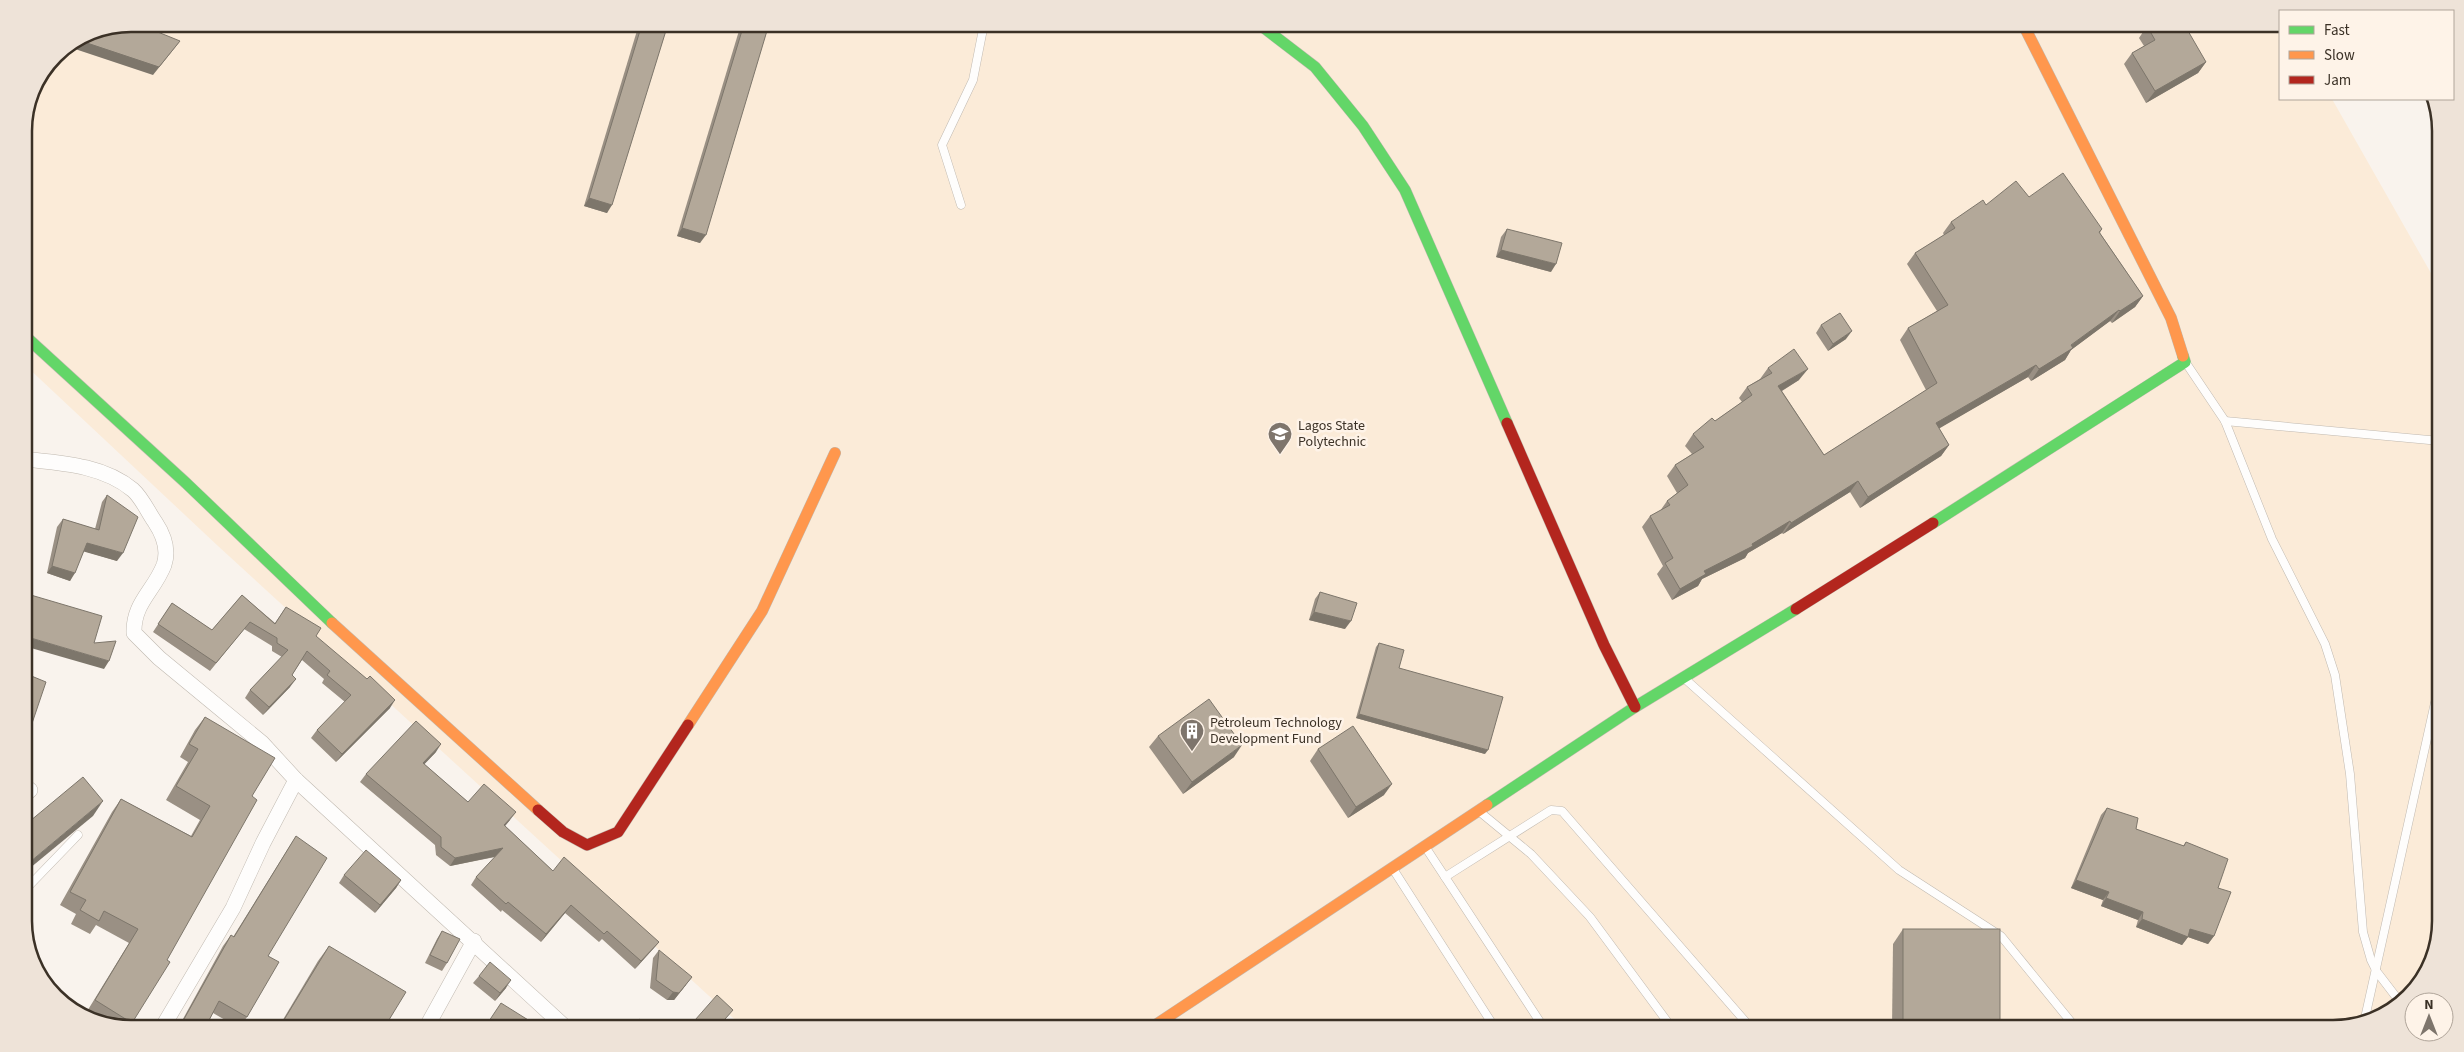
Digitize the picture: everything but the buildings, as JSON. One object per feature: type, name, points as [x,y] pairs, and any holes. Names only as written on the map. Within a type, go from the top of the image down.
[{"type":"street","points":[[1270,32],[1315,67],[1362,126],[1405,190],[1604,645],[1635,708]]},
{"type":"street","points":[[1162,1020],[1635,708],[1844,580],[2185,362],[2171,318],[2027,32]]},
{"type":"street","points":[[33,342],[186,483],[354,645],[486,765],[563,832],[587,844],[618,832],[762,611],[835,453]]},
{"type":"street","points":[[33,460],[102,471],[133,491],[160,530],[166,549],[164,564],[152,588],[139,606],[134,620],[134,634],[159,658],[262,743],[296,780],[474,941],[558,1020]]},
{"type":"street","points":[[167,1020],[233,908],[296,780]]},
{"type":"street","points":[[430,1020],[474,941]]},
{"type":"lane","points":[[961,205],[942,145],[973,80],[982,33]]},
{"type":"lane","points":[[2185,362],[2225,421],[2272,540],[2325,644],[2335,675],[2350,774],[2364,932],[2371,960],[2377,972],[2396,997]]},
{"type":"lane","points":[[2225,421],[2431,440]]},
{"type":"lane","points":[[1684,678],[1899,870],[2001,936],[2069,1020]]},
{"type":"lane","points":[[2366,1013],[2377,972],[2432,718]]},
{"type":"lane","points":[[1445,877],[1551,810],[1562,811],[1744,1020]]},
{"type":"lane","points":[[1478,811],[1531,854],[1590,917],[1666,1020]]},
{"type":"lane","points":[[33,882],[78,835]]},
{"type":"lane","points":[[1425,846],[1539,1020]]},
{"type":"lane","points":[[1392,868],[1490,1020]]},
{"type":"shaded area","name":"Lagos State Polytechnic","points":[[2279,32],[2279,100],[2333,100],[2431,273],[2432,921],[2430,940],[2424,959],[2411,981],[2403,991],[2388,1003],[2371,1012],[2346,1019],[2333,1020],[735,1020],[218,546],[33,372],[34,112],[46,82],[57,66],[71,53],[93,40],[112,34],[125,33]]},
{"type":"traffic: fast","points":[[1270,32],[1315,67],[1363,126],[1405,190],[1507,423]]},
{"type":"traffic: fast","points":[[33,343],[186,483],[332,623]]},
{"type":"traffic: fast","points":[[1933,523],[2185,362],[2183,356]]},
{"type":"traffic: fast","points":[[1487,805],[1635,707],[1796,609]]},
{"type":"traffic: slow","points":[[2027,32],[2171,318],[2183,356]]},
{"type":"traffic: slow","points":[[688,725],[762,611],[835,453]]},
{"type":"traffic: slow","points":[[332,623],[538,810]]},
{"type":"traffic: slow","points":[[1163,1020],[1487,805]]},
{"type":"traffic: jam","points":[[1507,423],[1604,645],[1635,707]]},
{"type":"traffic: jam","points":[[1796,609],[1933,523]]},
{"type":"traffic: jam","points":[[538,810],[563,832],[587,845],[618,832],[688,725]]},
{"type":"place","name":"Lagos State Polytechnic","points":[[1280,455]]},
{"type":"place","name":"Petroleum Technology Development Fund","points":[[1192,752]]}]
